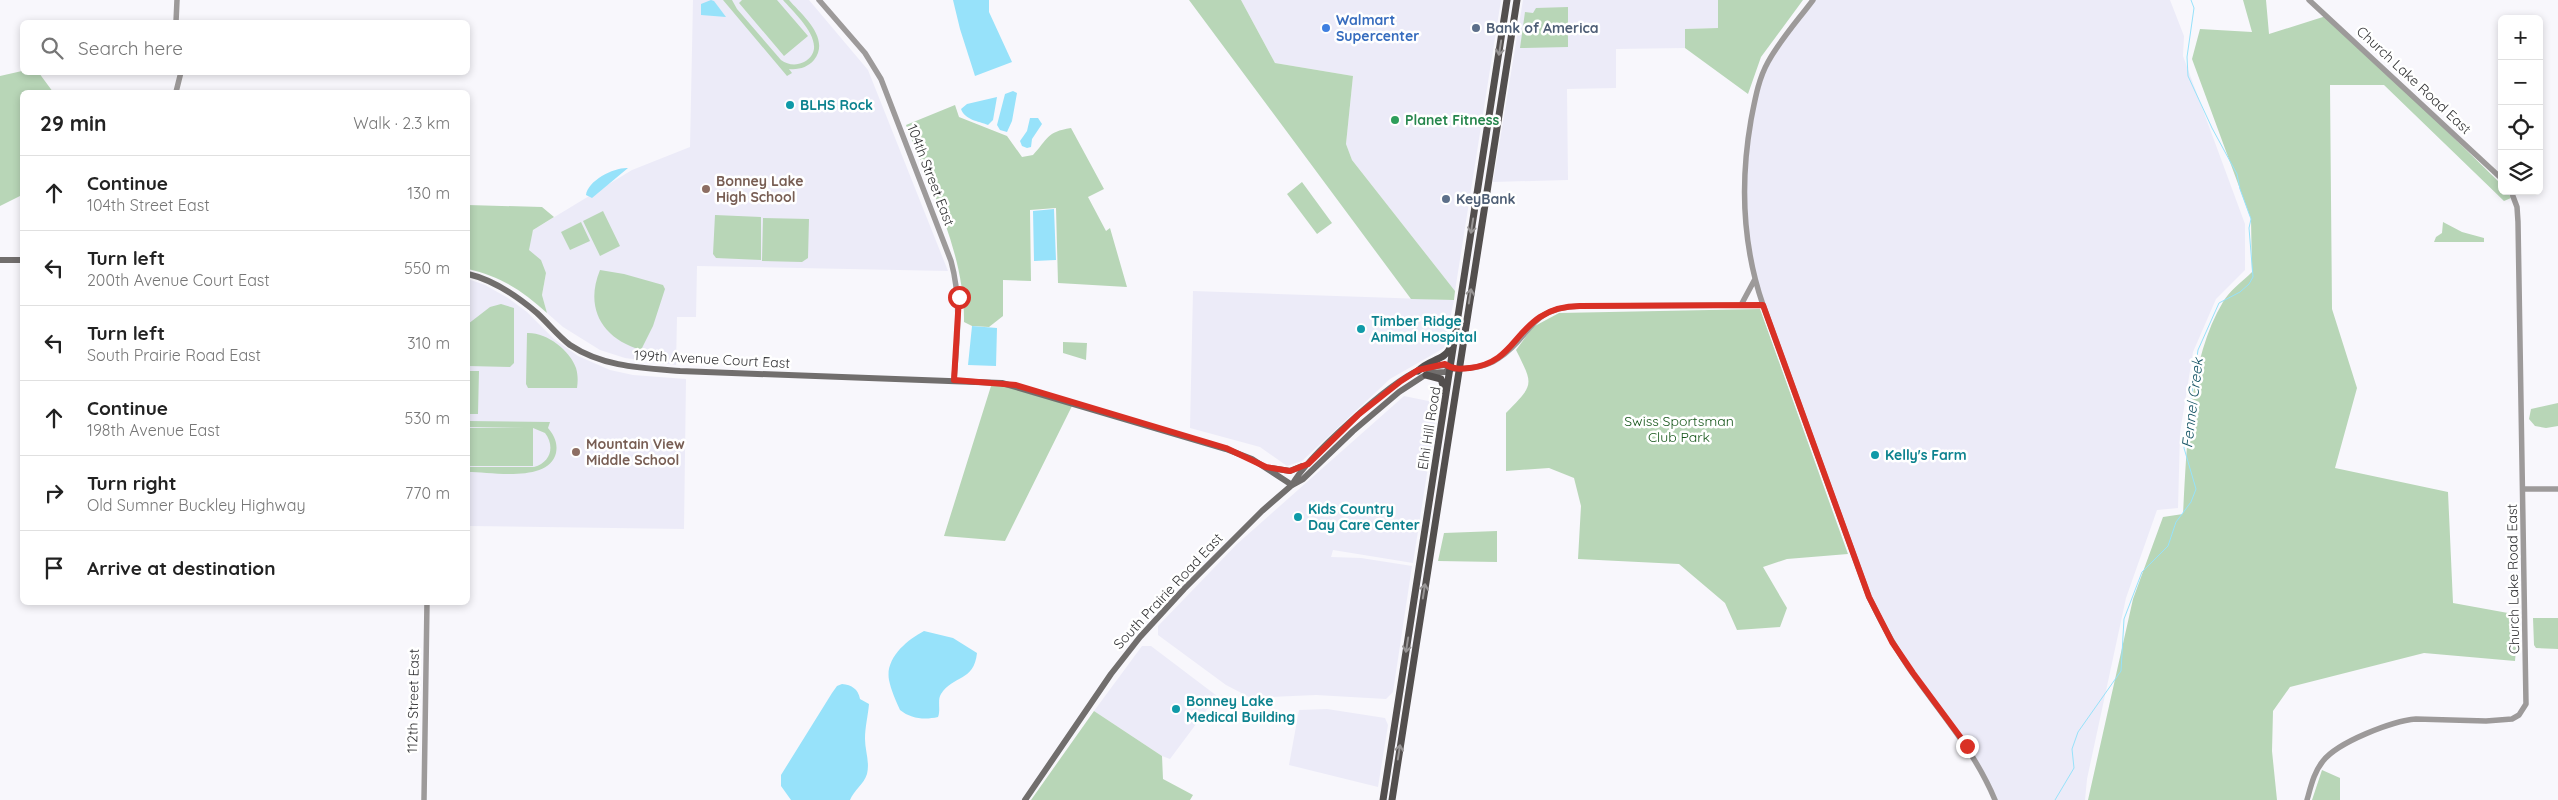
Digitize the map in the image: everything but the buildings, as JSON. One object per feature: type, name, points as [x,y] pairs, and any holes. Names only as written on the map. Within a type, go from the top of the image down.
[{"type":"main road","name":"Elhi Hill Road","points":[[1383,800],[1443,416],[1455,369],[1456,325],[1507,0]]},
{"type":"main road","name":"Elhi Hill Road","points":[[1392,800],[1455,369],[1517,0]]},
{"type":"main road","points":[[0,260],[20,260]]},
{"type":"main road","name":"199th Avenue Court East","points":[[470,275],[491,282],[517,297],[575,347],[596,358],[628,367],[773,376],[954,380],[1002,383],[1226,448],[1266,467]]},
{"type":"main road","points":[[1418,370],[1448,353],[1456,325]]},
{"type":"main road","name":"South Prairie Road East","points":[[1292,485],[1298,473],[1358,415],[1418,370],[1445,364],[1455,369]]},
{"type":"main road","name":"South Prairie Road East","points":[[1025,800],[1111,674],[1140,637],[1200,572],[1292,485],[1304,479],[1353,431],[1399,392],[1426,375],[1455,369]]},
{"type":"main road","points":[[1426,375],[1441,379],[1444,385],[1443,416]]},
{"type":"main road","points":[[1266,467],[1290,471],[1308,464]]},
{"type":"main road","points":[[1266,467],[1292,485]]},
{"type":"street","points":[[176,20],[177,0]]},
{"type":"street","name":"104th Street East","points":[[820,0],[865,53],[881,79],[951,261],[957,287],[959,308],[954,380]]},
{"type":"street","points":[[1813,0],[1771,57],[1757,91],[1745,157],[1743,193],[1745,230],[1755,279],[1869,597],[1903,658],[1972,754],[1995,800]]},
{"type":"street","name":"Church Lake Road East","points":[[2309,0],[2498,175]]},
{"type":"street","points":[[176,90],[179,75]]},
{"type":"street","name":"Church Lake Road East","points":[[2307,800],[2316,772],[2324,759],[2386,725],[2416,719],[2495,721],[2516,717],[2524,711],[2527,693],[2524,489],[2518,222],[2516,201],[2513,195]]},
{"type":"street","points":[[1741,305],[1755,279]]},
{"type":"street","points":[[1455,369],[1480,366],[1499,358],[1530,325],[1555,309],[1580,306],[1763,305]]},
{"type":"street","points":[[2524,489],[2558,489]]},
{"type":"street","name":"112th Street East","points":[[424,800],[427,605]]},
{"type":"shaded area","name":"Bonney Lake High School","points":[[693,0],[809,0],[868,70],[948,271],[697,266],[696,317],[677,317],[676,365],[625,358],[600,350],[563,327],[547,313],[542,295],[546,273],[528,250],[533,230],[632,170],[690,147]]},
{"type":"shaded area","points":[[1241,0],[1501,0],[1455,291],[1352,160],[1346,144],[1353,76],[1275,63]]},
{"type":"shaded area","points":[[1523,0],[1718,0],[1718,28],[1685,29],[1685,48],[1616,49],[1616,88],[1567,89],[1568,180],[1493,182]]},
{"type":"shaded area","points":[[1813,0],[2170,0],[2184,36],[2183,56],[2245,224],[2245,270],[2216,299],[2193,352],[2180,433],[2178,508],[2157,510],[2126,598],[2087,779],[2085,800],[1997,800],[1967,746],[1908,666],[1861,578],[1763,305],[1745,230],[1745,157],[1762,74],[1771,57]]},
{"type":"shaded area","name":"Mountain View Middle School","points":[[470,280],[485,285],[508,298],[527,312],[554,339],[578,356],[610,370],[633,375],[686,379],[684,529],[470,526]]},
{"type":"shaded area","points":[[1193,291],[1454,300],[1444,348],[1390,379],[1302,461],[1287,466],[1260,447],[1190,428]]},
{"type":"shaded area","points":[[1404,396],[1438,403],[1413,563],[1333,550],[1331,557],[1361,558],[1412,566],[1393,692],[1386,699],[1316,695],[1251,698],[1226,685],[1158,635],[1158,626],[1237,544]]},
{"type":"shaded area","points":[[1142,646],[1151,646],[1217,696],[1170,759],[1162,756],[1094,711]]},
{"type":"shaded area","points":[[1327,709],[1385,718],[1388,725],[1378,787],[1289,765],[1299,710]]},
{"type":"green space","points":[[723,0],[732,0],[737,9],[781,60],[789,64],[795,64],[804,62],[812,55],[814,47],[813,39],[808,30],[783,0],[789,0],[813,27],[817,35],[819,43],[818,52],[814,60],[803,68],[789,69],[792,73],[787,76]]},
{"type":"green space","points":[[742,0],[777,0],[808,36],[784,56],[739,3]]},
{"type":"green space","points":[[1189,0],[1241,0],[1275,63],[1353,76],[1346,144],[1352,160],[1455,291],[1454,300],[1411,299]]},
{"type":"green space","points":[[1718,0],[1803,0],[1761,57],[1748,94],[1685,48],[1685,29],[1718,28]]},
{"type":"green space","points":[[2243,0],[2266,0],[2269,34],[2326,16],[2396,81],[2498,181],[2498,195],[2509,195],[2511,198],[2504,201],[2384,85],[2330,85],[2332,309],[2357,388],[2335,468],[2448,492],[2453,603],[2519,615],[2515,661],[2424,653],[2290,687],[2273,711],[2272,751],[2277,800],[2088,800],[2133,599],[2163,517],[2183,514],[2191,405],[2203,350],[2211,325],[2223,302],[2232,290],[2252,272],[2251,219],[2192,59],[2200,29],[2252,32]]},
{"type":"green space","points":[[1568,7],[1568,47],[1520,48],[1525,12],[1533,13],[1536,8]]},
{"type":"green space","points":[[20,71],[20,75],[40,75],[52,90],[20,90],[20,196],[0,206],[0,76]]},
{"type":"green space","points":[[955,105],[959,117],[1007,136],[1022,157],[1033,155],[1052,134],[1071,128],[1104,189],[1088,197],[1106,231],[1110,228],[1127,287],[1058,283],[1056,208],[1030,210],[1031,281],[1003,280],[1003,316],[989,327],[972,326],[964,322],[963,296],[952,246],[935,197],[906,125]]},
{"type":"green space","points":[[1302,182],[1332,223],[1317,234],[1287,194]]},
{"type":"green space","points":[[470,205],[542,207],[554,217],[533,230],[529,250],[541,260],[546,273],[542,295],[547,313],[510,285],[470,270]]},
{"type":"green space","points":[[603,211],[620,246],[600,256],[583,221]]},
{"type":"green space","points":[[715,215],[761,217],[761,260],[716,258],[713,254]]},
{"type":"green space","points":[[763,218],[809,219],[808,258],[802,262],[762,261]]},
{"type":"green space","points":[[581,222],[590,241],[570,250],[561,232]]},
{"type":"green space","points":[[2443,222],[2462,232],[2484,238],[2484,242],[2434,242],[2436,237],[2442,233]]},
{"type":"green space","points":[[600,270],[624,274],[663,285],[665,289],[653,326],[641,350],[616,338],[600,320],[594,297]]},
{"type":"green space","points":[[501,304],[514,308],[514,363],[510,367],[470,366],[470,322],[490,307]]},
{"type":"green space","name":"Swiss Sportsman Club Park","points":[[1760,309],[1848,554],[1787,559],[1763,567],[1787,608],[1780,627],[1737,630],[1725,603],[1679,564],[1578,559],[1581,506],[1574,478],[1549,468],[1506,471],[1506,413],[1522,396],[1528,384],[1526,371],[1516,350],[1533,327],[1559,313]]},
{"type":"green space","points":[[527,333],[534,333],[549,339],[563,349],[576,368],[577,388],[528,388],[526,384]]},
{"type":"green space","points":[[1063,342],[1087,343],[1086,360],[1063,353]]},
{"type":"green space","points":[[470,371],[479,371],[478,414],[470,414]]},
{"type":"green space","points":[[991,386],[1004,386],[1072,406],[1005,541],[944,536]]},
{"type":"green space","points":[[2558,403],[2558,426],[2546,428],[2535,426],[2529,419],[2531,409]]},
{"type":"green space","points":[[470,421],[550,422],[548,428],[555,439],[556,453],[551,462],[543,469],[518,474],[470,472],[470,467],[534,467],[540,465],[550,453],[550,443],[545,433],[533,428],[533,466],[470,466],[470,428],[525,428],[470,427]]},
{"type":"green space","points":[[1497,531],[1497,562],[1438,561],[1444,533]]},
{"type":"green space","points":[[2533,618],[2558,618],[2558,649],[2536,648],[2534,645]]},
{"type":"green space","points":[[1094,711],[1162,756],[1163,779],[1193,795],[1190,800],[1031,800]]},
{"type":"green space","points":[[2322,770],[2340,778],[2340,800],[2312,800]]},
{"type":"water","points":[[711,0],[714,1],[726,17],[701,15],[701,4]]},
{"type":"water","points":[[953,0],[989,0],[989,12],[1012,62],[975,76]]},
{"type":"water","points":[[1013,91],[1017,93],[1012,121],[1007,132],[1000,130],[997,125],[1005,94]]},
{"type":"water","points":[[997,97],[993,120],[988,125],[969,118],[961,109],[967,104]]},
{"type":"water","points":[[1030,118],[1038,118],[1042,124],[1032,139],[1031,147],[1027,148],[1022,146],[1020,141],[1027,131]]},
{"type":"water","points":[[628,168],[592,198],[586,195],[592,184],[603,176],[616,170]]},
{"type":"water","points":[[1054,209],[1056,260],[1034,261],[1033,211]]},
{"type":"water","points":[[972,326],[997,328],[996,366],[968,365]]},
{"type":"water","points":[[924,631],[953,638],[977,653],[972,669],[946,688],[941,694],[938,717],[918,718],[900,710],[892,692],[889,672],[890,664],[904,645]]},
{"type":"water","points":[[842,684],[854,688],[860,699],[869,704],[865,735],[868,765],[866,778],[850,800],[791,800],[781,786],[781,775],[832,693],[837,686]]},
{"type":"waterway","name":"Fennel Creek","points":[[2055,800],[2074,768],[2072,749],[2078,732],[2121,671],[2124,619],[2142,572],[2168,546],[2176,522],[2191,502],[2196,489],[2184,448],[2198,350],[2219,303],[2240,292],[2249,284],[2253,277],[2249,228],[2251,219],[2240,189],[2237,174],[2212,128],[2188,76],[2187,57],[2194,8],[2191,0]]},
{"type":"place","name":"Walmart Supercenter","points":[[1326,28]]},
{"type":"place","name":"Bank of America","points":[[1476,28]]},
{"type":"place","name":"BLHS Rock","points":[[790,105]]},
{"type":"place","name":"Planet Fitness","points":[[1395,120]]},
{"type":"place","name":"Bonney Lake High School","points":[[706,189]]},
{"type":"place","name":"KeyBank","points":[[1446,199]]},
{"type":"place","name":"Timber Ridge Animal Hospital","points":[[1361,329]]},
{"type":"place","name":"Mountain View Middle School","points":[[576,452]]},
{"type":"place","name":"Kelly's Farm","points":[[1875,455]]},
{"type":"place","name":"Kids Country Day Care Center","points":[[1298,517]]},
{"type":"place","name":"Bonney Lake Medical Building","points":[[1176,709]]},
{"type":"route","points":[[959,297],[954,380],[1016,385],[1226,448],[1252,458],[1266,467],[1284,471],[1294,471],[1308,464],[1358,415],[1418,370],[1445,364],[1451,369],[1462,369],[1494,361],[1506,354],[1530,325],[1555,309],[1580,306],[1763,305],[1858,570],[1874,608],[1892,642],[1967,746]]}]
